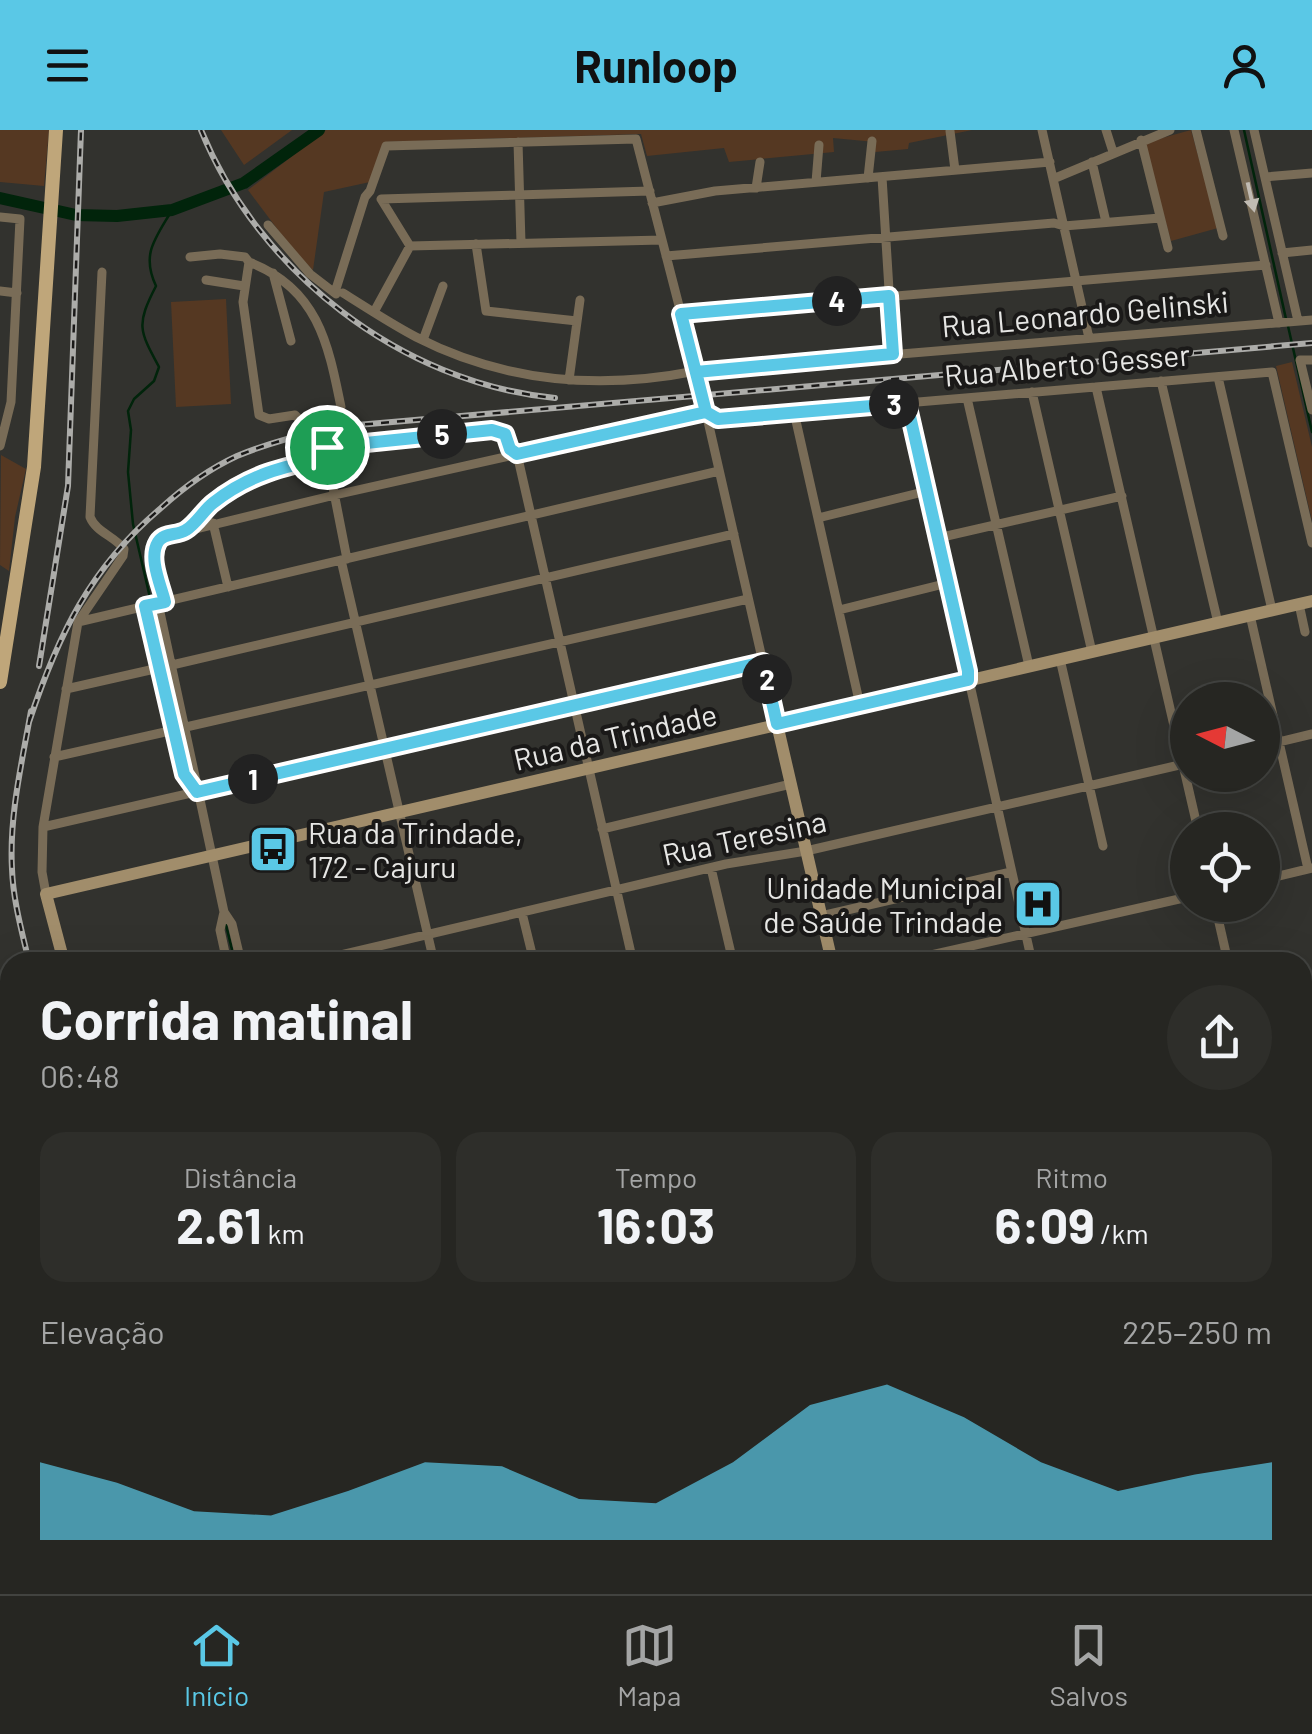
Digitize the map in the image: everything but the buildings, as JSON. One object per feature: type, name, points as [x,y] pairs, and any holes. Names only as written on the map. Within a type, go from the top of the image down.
[{"type":"main road","points":[[0,682],[34,466],[56,130]]},
{"type":"main road","name":"Rua da Trindade","points":[[46,894],[1305,602]]},
{"type":"main road","points":[[777,724],[830,952]]},
{"type":"main road","points":[[46,894],[59,952]]},
{"type":"street","points":[[950,130],[955,170]]},
{"type":"street","points":[[1042,130],[1061,212],[1059,224],[1089,338]]},
{"type":"street","points":[[1106,130],[1112,152]]},
{"type":"street","points":[[1054,178],[1170,130]]},
{"type":"street","points":[[1196,130],[1223,236]]},
{"type":"street","points":[[1234,130],[1266,265],[1289,322]]},
{"type":"street","points":[[1254,130],[1282,253],[1289,322]]},
{"type":"street","points":[[338,292],[365,197],[386,146],[636,139],[706,412],[777,724]]},
{"type":"street","points":[[1140,140],[1168,248]]},
{"type":"street","points":[[868,178],[872,141]]},
{"type":"street","points":[[518,142],[521,243]]},
{"type":"street","points":[[816,182],[819,145]]},
{"type":"street","points":[[756,188],[760,162]]},
{"type":"street","points":[[381,199],[651,197],[1050,162]]},
{"type":"street","points":[[1092,162],[1106,222]]},
{"type":"street","points":[[1265,177],[1312,173]]},
{"type":"street","points":[[882,177],[893,354]]},
{"type":"street","points":[[370,192],[381,199],[410,246]]},
{"type":"street","points":[[0,217],[20,219],[9,416],[0,446]]},
{"type":"street","points":[[666,256],[1160,218]]},
{"type":"street","name":"Rua Leonardo Gelinski","points":[[268,225],[310,274],[422,340],[486,366],[569,380],[618,382],[893,354],[1312,320]]},
{"type":"street","points":[[410,246],[662,240]]},
{"type":"street","points":[[476,244],[486,310],[577,322]]},
{"type":"street","points":[[374,312],[410,246]]},
{"type":"street","points":[[1282,253],[1312,250]]},
{"type":"street","points":[[190,257],[220,254],[245,258],[272,271],[319,322],[331,356],[341,407]]},
{"type":"street","points":[[249,262],[244,286],[259,415],[269,419],[295,416],[327,452],[356,622],[432,952]]},
{"type":"street","points":[[681,314],[1266,265]]},
{"type":"street","points":[[272,271],[290,341]]},
{"type":"street","points":[[46,894],[42,827],[78,622],[124,550],[94,526],[90,517],[102,272]]},
{"type":"street","points":[[206,280],[244,286]]},
{"type":"street","points":[[422,340],[443,286]]},
{"type":"street","points":[[0,290],[17,293]]},
{"type":"street","points":[[569,380],[580,300]]},
{"type":"street","points":[[1312,360],[1300,360],[1312,410]]},
{"type":"street","points":[[0,368],[13,370]]},
{"type":"street","name":"Rua Alberto Gesser","points":[[162,603],[154,559],[163,537],[336,494],[706,412],[718,419],[1272,372],[1312,544]]},
{"type":"street","points":[[1218,377],[1272,610]]},
{"type":"street","points":[[1161,382],[1218,622]]},
{"type":"street","points":[[1096,387],[1170,703]]},
{"type":"street","points":[[1032,392],[1092,652]]},
{"type":"street","points":[[967,398],[1029,666]]},
{"type":"street","points":[[907,403],[1030,952]]},
{"type":"street","points":[[794,412],[860,705]]},
{"type":"street","points":[[186,530],[213,503],[250,478],[327,452],[492,430],[505,434],[510,449],[517,454],[631,952]]},
{"type":"street","points":[[78,622],[719,472]]},
{"type":"street","points":[[818,518],[927,491]]},
{"type":"street","points":[[938,538],[1122,496]]},
{"type":"street","points":[[213,524],[228,587]]},
{"type":"street","points":[[172,665],[734,534]]},
{"type":"street","points":[[839,610],[948,583]]},
{"type":"street","points":[[186,728],[748,599]]},
{"type":"street","points":[[1305,602],[1305,632]]},
{"type":"street","points":[[162,603],[197,792],[224,912],[232,924],[239,952]]},
{"type":"street","points":[[145,606],[186,781],[197,792]]},
{"type":"street","points":[[1250,615],[1265,682]]},
{"type":"street","points":[[1060,659],[1103,846]]},
{"type":"street","points":[[42,827],[763,662]]},
{"type":"street","points":[[66,689],[159,668]]},
{"type":"street","points":[[54,757],[174,730]]},
{"type":"street","points":[[1280,742],[1312,734]]},
{"type":"street","points":[[1280,746],[1310,869],[1280,876]]},
{"type":"street","name":"Rua Teresina","points":[[354,952],[711,868],[806,851],[1170,767]]},
{"type":"street","points":[[602,829],[791,784]]},
{"type":"street","points":[[711,868],[731,952]]},
{"type":"street","points":[[821,916],[1011,872]]},
{"type":"street","points":[[945,952],[1170,901]]},
{"type":"street","points":[[224,912],[220,930],[226,952]]},
{"type":"street","points":[[522,913],[532,952]]},
{"type":"street","points":[[1219,922],[1226,952]]},
{"type":"shaded area","points":[[0,130],[49,130],[44,186],[0,182]]},
{"type":"shaded area","points":[[221,130],[292,130],[244,165]]},
{"type":"shaded area","points":[[326,130],[972,130],[909,143],[908,149],[875,152],[875,142],[833,138],[834,152],[729,162],[724,148],[647,156],[641,134],[384,142],[370,182],[324,192],[313,270],[248,190]]},
{"type":"shaded area","points":[[1191,130],[1218,228],[1171,241],[1144,143]]},
{"type":"shaded area","points":[[226,299],[231,404],[176,407],[171,302]]},
{"type":"shaded area","points":[[1292,362],[1312,447],[1312,521],[1276,366]]},
{"type":"shaded area","points":[[1,455],[26,469],[9,571],[0,565]]},
{"type":"waterway","points":[[0,198],[76,215],[117,216],[172,210],[244,183],[319,130]]},
{"type":"waterway","points":[[1244,130],[1286,319]]},
{"type":"waterway","points":[[151,602],[133,524],[128,411],[134,399],[154,381],[159,367],[142,327],[156,286],[150,265],[152,247],[172,210]]},
{"type":"waterway","points":[[1288,326],[1312,432]]},
{"type":"waterway","points":[[153,609],[181,733]]},
{"type":"waterway","points":[[226,925],[233,952]]},
{"type":"railway","points":[[39,666],[68,486],[81,130]]},
{"type":"railway","points":[[201,130],[227,182],[259,230],[298,273],[342,312],[391,344],[443,370],[498,388],[555,398]]},
{"type":"railway","points":[[29,722],[65,632],[115,555],[136,531],[197,479],[261,447],[334,427],[1312,343]]},
{"type":"railway","points":[[27,952],[14,892],[12,829],[31,711]]},
{"type":"place","name":"Rua da Trindade, 172 - Cajuru","points":[[273,849]]},
{"type":"place","name":"Unidade Municipal de Saúde Trindade","points":[[1038,904]]},
{"type":"route","points":[[327,447],[327,458],[268,470],[232,488],[186,530],[161,538],[154,553],[165,602],[145,606],[184,774],[197,792],[763,662],[777,724],[968,680],[907,403],[718,419],[706,412],[696,372],[893,354],[889,296],[681,314],[706,412],[517,454],[510,449],[505,434],[492,430],[327,447]]}]
